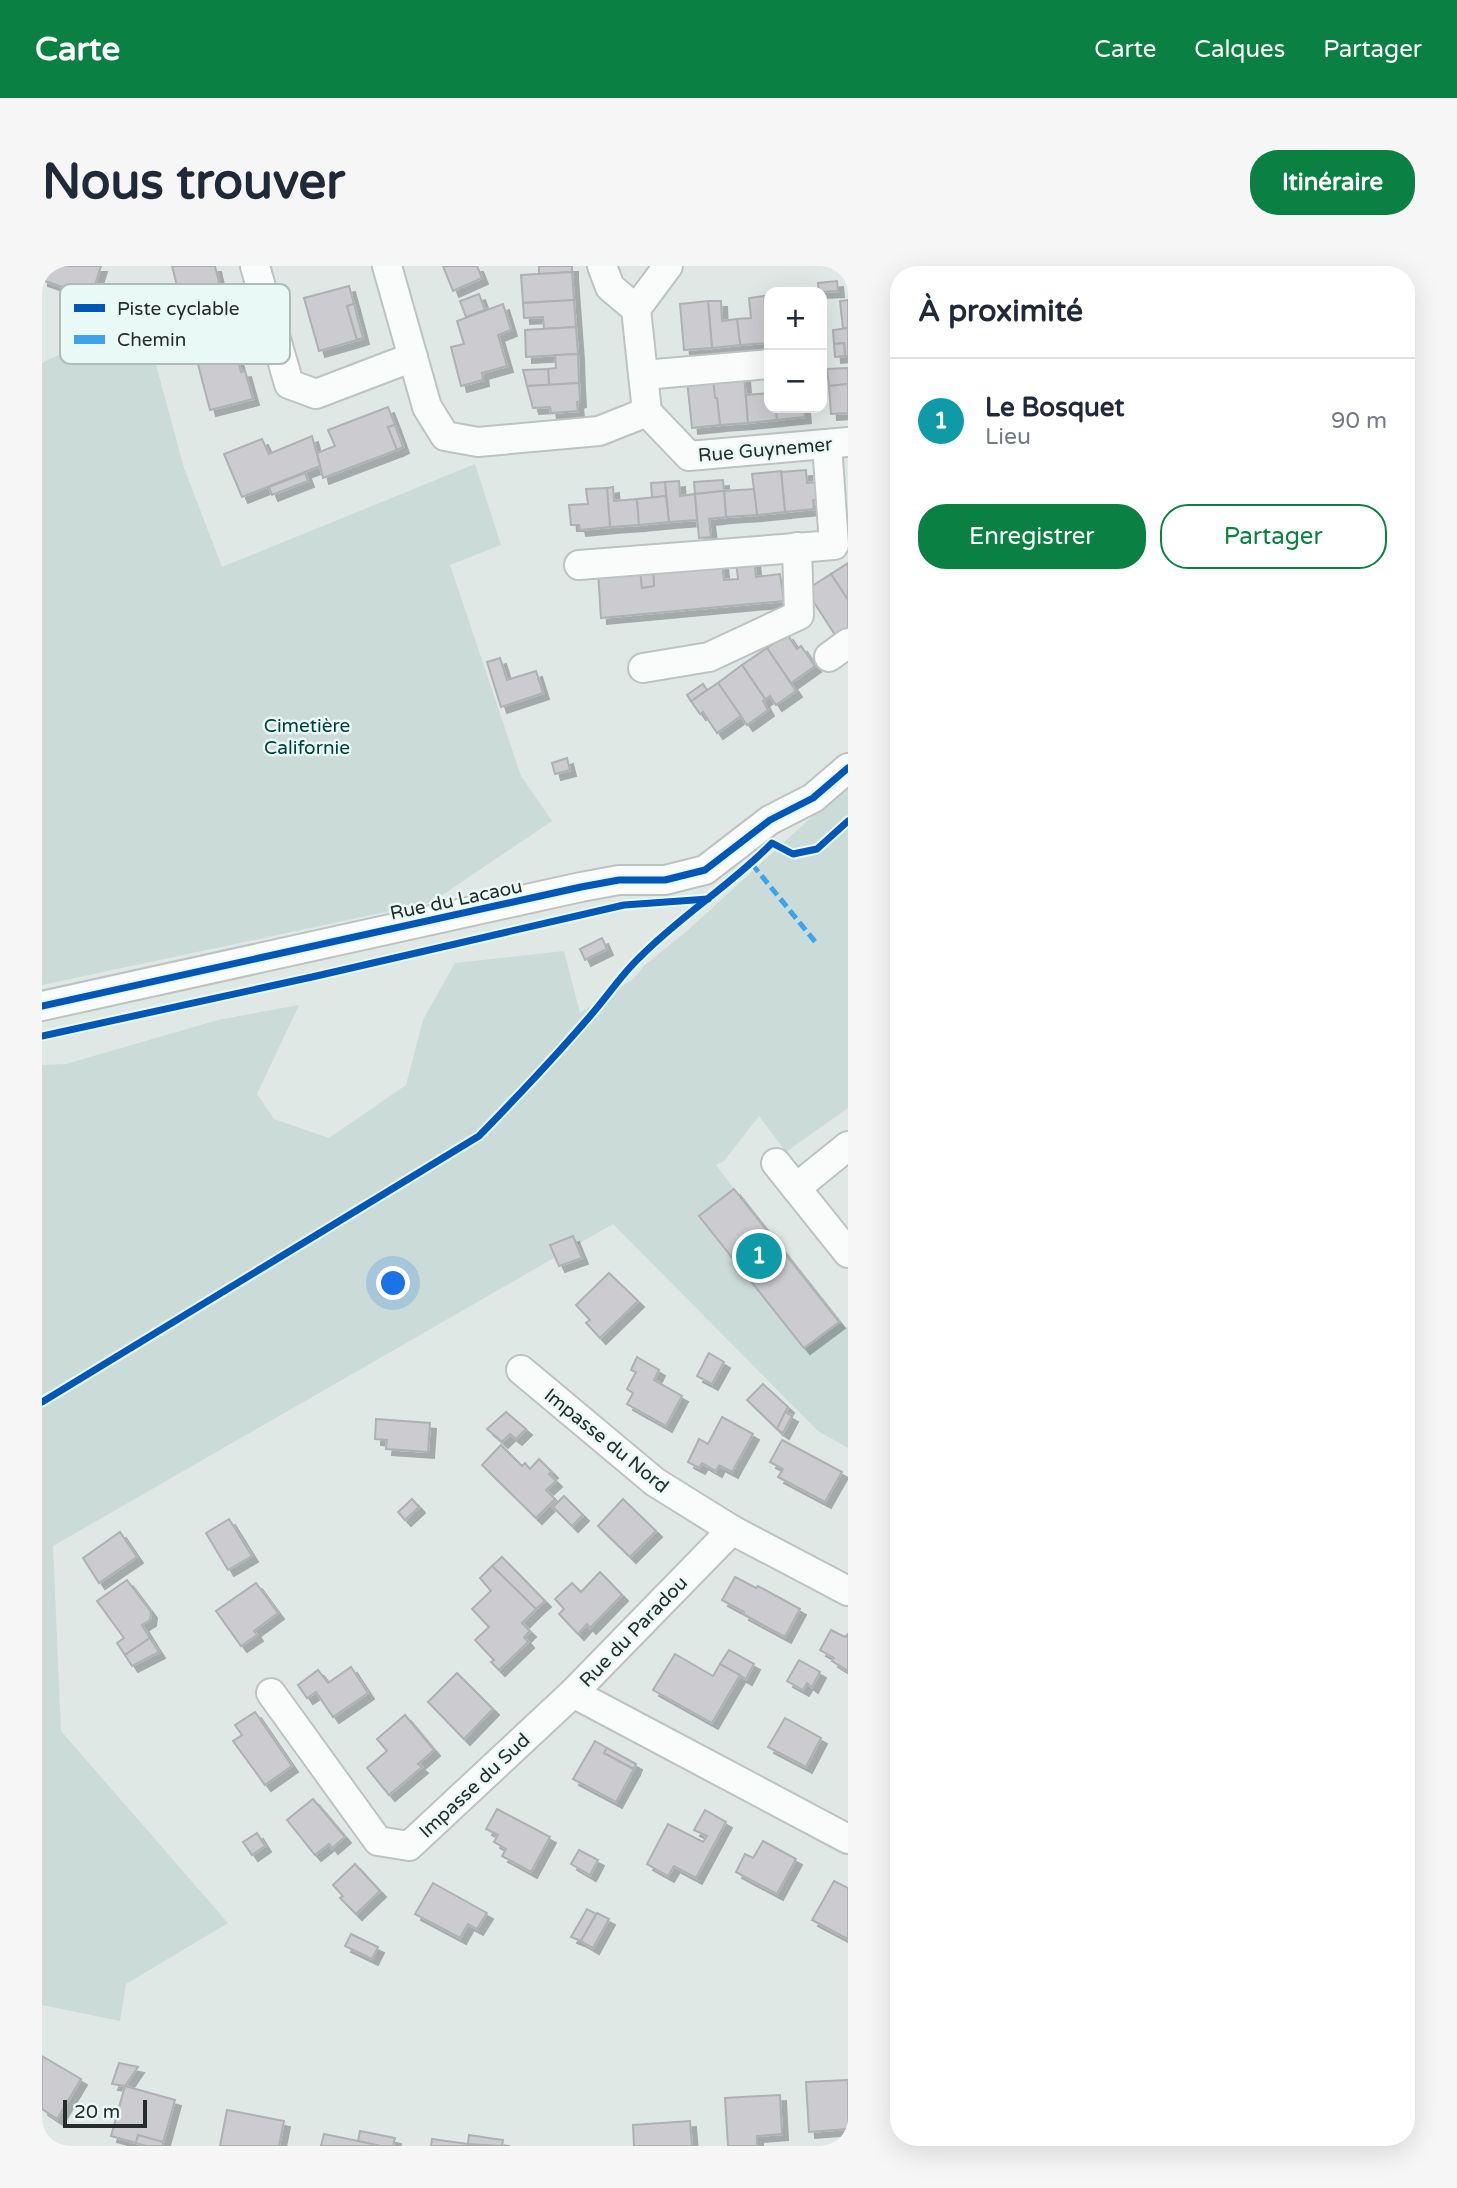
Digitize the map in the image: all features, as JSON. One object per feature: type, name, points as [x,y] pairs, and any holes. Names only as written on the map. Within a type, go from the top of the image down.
[{"type":"street","points":[[255,266],[260,284]]},
{"type":"street","points":[[387,266],[427,407],[445,436],[478,442],[599,430],[647,412],[636,309],[610,286],[602,266]]},
{"type":"street","points":[[636,309],[668,266]]},
{"type":"street","points":[[283,364],[289,384],[316,394],[413,357]]},
{"type":"street","points":[[644,375],[764,364]]},
{"type":"street","name":"Rue Guynemer","points":[[647,412],[689,456],[837,443]]},
{"type":"street","points":[[579,565],[834,545],[837,443]]},
{"type":"street","points":[[643,668],[709,657],[799,615],[797,547]]},
{"type":"street","name":"Rue du Lacaou","points":[[42,1006],[581,887],[619,880],[665,880],[705,870],[770,820],[813,798],[848,768]]},
{"type":"street","points":[[796,1188],[848,1146]]},
{"type":"street","points":[[776,1163],[848,1252]]},
{"type":"street","name":"Impasse du Nord","points":[[521,1370],[655,1482],[732,1530]]},
{"type":"street","points":[[732,1530],[848,1591]]},
{"type":"street","name":"Rue du Paradou","points":[[732,1530],[573,1693],[848,1839]]},
{"type":"street","name":"Impasse du Sud","points":[[271,1693],[378,1841],[409,1846],[573,1693]]},
{"type":"green space","name":"Cimetière Californie","points":[[60,354],[60,364],[156,364],[184,468],[222,567],[475,464],[501,545],[450,565],[521,776],[552,821],[432,902],[42,985],[42,363]]},
{"type":"green space","points":[[848,784],[848,1108],[786,1152],[759,1116],[724,1161],[716,1165],[734,1189],[699,1216],[804,1348],[839,1322],[848,1327],[848,1448],[818,1431],[613,1224],[53,1546],[61,1731],[228,1923],[126,1984],[120,2021],[42,2005],[42,1065],[66,1064],[218,1020],[299,1005],[257,1094],[274,1119],[329,1138],[406,1085],[423,1020],[455,963],[564,951],[580,1013],[633,979],[644,966],[688,930]]},
{"type":"building","points":[[42,266],[101,266],[95,284],[60,284],[60,286],[42,280]]},
{"type":"building","points":[[172,266],[215,266],[219,284],[177,284]]},
{"type":"building","points":[[443,266],[477,266],[482,278],[453,291]]},
{"type":"building","points":[[539,266],[572,266],[572,272],[539,274]]},
{"type":"building","points":[[572,272],[574,300],[523,303],[521,275]]},
{"type":"building","points":[[837,281],[838,291],[827,292],[827,287],[818,287],[818,283]]},
{"type":"building","points":[[349,286],[354,304],[347,306],[357,340],[319,351],[304,298]]},
{"type":"building","points":[[479,294],[485,310],[466,317],[460,301]]},
{"type":"building","points":[[764,296],[764,343],[740,345],[737,319],[751,318],[749,298]]},
{"type":"building","points":[[574,300],[576,327],[544,329],[543,317],[524,318],[523,303]]},
{"type":"building","points":[[848,300],[848,328],[843,329],[840,301]]},
{"type":"building","points":[[708,301],[721,301],[722,321],[737,319],[740,345],[712,348]]},
{"type":"building","points":[[708,301],[712,348],[684,350],[680,304]]},
{"type":"building","points":[[354,304],[363,338],[357,340],[347,306]]},
{"type":"building","points":[[503,304],[511,330],[498,335],[507,366],[482,373],[483,380],[461,386],[451,347],[464,344],[457,321]]},
{"type":"building","points":[[576,327],[578,354],[526,357],[525,330]]},
{"type":"building","points":[[848,328],[848,356],[845,356],[844,343],[834,344],[833,330]]},
{"type":"building","points":[[844,343],[845,356],[835,357],[834,344]]},
{"type":"building","points":[[578,354],[579,383],[549,385],[548,369],[556,368],[555,355]]},
{"type":"building","points":[[198,364],[239,364],[241,372],[245,371],[253,399],[210,410]]},
{"type":"building","points":[[848,368],[848,384],[829,386],[827,369]]},
{"type":"building","points":[[548,369],[549,385],[527,386],[523,370]]},
{"type":"building","points":[[744,375],[748,423],[720,425],[713,378]]},
{"type":"building","points":[[713,378],[720,425],[692,428],[687,380]]},
{"type":"building","points":[[579,383],[578,411],[551,413],[550,407],[533,408],[527,386]]},
{"type":"building","points":[[848,384],[848,413],[831,414],[829,386]]},
{"type":"building","points":[[764,393],[764,413],[776,413],[777,420],[748,423],[746,395]]},
{"type":"building","points":[[388,407],[395,425],[388,427],[397,450],[323,478],[317,453],[335,446],[328,430]]},
{"type":"building","points":[[776,413],[805,413],[805,417],[777,420]]},
{"type":"building","points":[[395,425],[403,447],[397,450],[388,427]]},
{"type":"building","points":[[312,436],[320,466],[242,497],[224,454],[262,439],[269,454]]},
{"type":"building","points":[[806,470],[807,483],[820,482],[821,499],[813,500],[814,509],[785,512],[781,472]]},
{"type":"building","points":[[781,471],[785,512],[757,515],[752,474]]},
{"type":"building","points":[[305,473],[308,481],[272,495],[269,487]]},
{"type":"building","points":[[723,480],[724,491],[695,494],[694,482]]},
{"type":"building","points":[[679,481],[680,496],[695,494],[697,520],[669,522],[665,482]]},
{"type":"building","points":[[665,482],[666,496],[652,498],[651,483]]},
{"type":"building","points":[[613,487],[614,501],[637,499],[639,525],[610,527],[607,488]]},
{"type":"building","points":[[607,488],[610,527],[580,530],[579,525],[571,525],[569,505],[588,504],[586,489]]},
{"type":"building","points":[[754,489],[757,515],[726,517],[724,491]]},
{"type":"building","points":[[724,491],[726,517],[709,519],[711,537],[699,538],[695,494]]},
{"type":"building","points":[[666,496],[669,522],[639,525],[637,499]]},
{"type":"building","points":[[754,559],[756,577],[780,574],[784,601],[601,618],[598,572],[640,569],[642,588],[654,586],[653,569],[722,562],[724,580],[738,579],[736,561]]},
{"type":"building","points":[[848,563],[848,600],[831,574]]},
{"type":"building","points":[[653,569],[654,586],[642,588],[640,570]]},
{"type":"building","points":[[831,574],[848,600],[848,634],[839,641],[806,590]]},
{"type":"building","points":[[787,634],[797,649],[801,646],[815,666],[791,683],[767,648]]},
{"type":"building","points":[[767,648],[796,691],[776,705],[770,696],[765,699],[742,665]]},
{"type":"building","points":[[500,658],[507,680],[536,671],[543,693],[501,707],[487,662]]},
{"type":"building","points":[[742,665],[765,699],[763,701],[768,710],[747,725],[718,683]]},
{"type":"building","points":[[718,683],[741,716],[717,733],[703,712],[700,714],[691,701]]},
{"type":"building","points":[[703,684],[707,690],[691,701],[687,695]]},
{"type":"building","points":[[567,758],[570,770],[555,774],[552,763]]},
{"type":"building","points":[[602,938],[607,949],[585,960],[580,949]]},
{"type":"building","points":[[734,1189],[839,1322],[804,1348],[699,1216]]},
{"type":"building","points":[[573,1236],[582,1258],[559,1266],[550,1245]]},
{"type":"building","points":[[609,1273],[638,1301],[600,1338],[586,1323],[590,1320],[576,1305]]},
{"type":"building","points":[[709,1353],[724,1362],[712,1384],[697,1376]]},
{"type":"building","points":[[637,1357],[659,1370],[654,1380],[682,1396],[666,1426],[627,1404],[633,1393],[627,1389],[636,1372],[631,1370]]},
{"type":"building","points":[[763,1384],[788,1407],[777,1429],[747,1400]]},
{"type":"building","points":[[506,1412],[526,1429],[516,1439],[510,1434],[502,1442],[487,1429]]},
{"type":"building","points":[[785,1412],[792,1416],[783,1433],[777,1429]]},
{"type":"building","points":[[722,1417],[753,1434],[732,1472],[719,1465],[716,1471],[702,1463],[699,1468],[688,1462],[699,1439],[708,1444]]},
{"type":"building","points":[[376,1419],[430,1423],[428,1452],[386,1449],[387,1440],[375,1439]]},
{"type":"building","points":[[782,1440],[842,1472],[825,1502],[778,1477],[783,1469],[770,1462]]},
{"type":"building","points":[[501,1445],[522,1466],[525,1463],[530,1469],[539,1459],[552,1472],[549,1474],[556,1481],[546,1490],[555,1499],[536,1518],[482,1465]]},
{"type":"building","points":[[564,1496],[583,1515],[572,1526],[553,1507]]},
{"type":"building","points":[[412,1499],[419,1507],[405,1520],[398,1512]]},
{"type":"building","points":[[623,1499],[656,1531],[630,1557],[598,1526]]},
{"type":"building","points":[[229,1519],[252,1556],[228,1570],[206,1533]]},
{"type":"building","points":[[120,1532],[137,1557],[99,1583],[83,1558]]},
{"type":"building","points":[[502,1557],[545,1601],[536,1609],[492,1566]]},
{"type":"building","points":[[492,1566],[536,1609],[522,1623],[530,1631],[524,1637],[528,1642],[499,1670],[491,1662],[494,1660],[475,1640],[489,1627],[472,1609],[491,1591],[480,1578]]},
{"type":"building","points":[[600,1572],[622,1595],[590,1628],[587,1624],[578,1634],[559,1614],[564,1609],[555,1599],[572,1583],[581,1592]]},
{"type":"building","points":[[735,1577],[800,1609],[785,1637],[722,1600]]},
{"type":"building","points":[[127,1580],[151,1612],[150,1620],[142,1625],[150,1638],[125,1655],[117,1643],[124,1638],[97,1601]]},
{"type":"building","points":[[256,1583],[278,1613],[254,1631],[257,1635],[241,1646],[216,1611]]},
{"type":"building","points":[[831,1630],[845,1637],[848,1634],[848,1671],[820,1650]]},
{"type":"building","points":[[150,1638],[159,1652],[132,1666],[125,1655]]},
{"type":"building","points":[[729,1650],[754,1664],[746,1679],[720,1664]]},
{"type":"building","points":[[675,1654],[713,1676],[720,1664],[740,1675],[712,1723],[653,1690]]},
{"type":"building","points":[[799,1660],[820,1672],[812,1687],[807,1683],[803,1690],[787,1681]]},
{"type":"building","points":[[351,1667],[368,1693],[333,1717],[316,1692],[307,1698],[298,1685],[318,1670],[328,1683]]},
{"type":"building","points":[[457,1673],[493,1709],[464,1739],[428,1702]]},
{"type":"building","points":[[255,1712],[292,1766],[265,1785],[233,1741],[242,1735],[235,1725]]},
{"type":"building","points":[[405,1715],[434,1750],[418,1764],[422,1767],[389,1795],[367,1768],[387,1751],[377,1739]]},
{"type":"building","points":[[785,1718],[821,1738],[806,1767],[768,1747]]},
{"type":"building","points":[[595,1741],[607,1748],[604,1753],[634,1769],[616,1802],[573,1779]]},
{"type":"building","points":[[607,1748],[636,1764],[634,1769],[604,1753]]},
{"type":"building","points":[[313,1799],[345,1837],[332,1848],[329,1844],[315,1855],[287,1820]]},
{"type":"building","points":[[497,1809],[550,1837],[531,1872],[502,1856],[506,1849],[494,1842],[498,1835],[486,1829]]},
{"type":"building","points":[[705,1810],[726,1822],[696,1878],[674,1866],[668,1876],[647,1864],[668,1824],[703,1842],[707,1836],[694,1830]]},
{"type":"building","points":[[257,1833],[265,1846],[252,1855],[243,1842]]},
{"type":"building","points":[[763,1841],[796,1859],[777,1894],[736,1872],[745,1854],[753,1858]]},
{"type":"building","points":[[579,1850],[598,1860],[590,1875],[571,1864]]},
{"type":"building","points":[[355,1864],[380,1891],[356,1914],[340,1898],[343,1896],[333,1885]]},
{"type":"building","points":[[834,1881],[848,1888],[848,1939],[812,1920]]},
{"type":"building","points":[[433,1883],[487,1913],[477,1929],[468,1924],[460,1938],[415,1914]]},
{"type":"building","points":[[587,1909],[596,1914],[581,1941],[571,1937]]},
{"type":"building","points":[[597,1913],[609,1919],[593,1948],[581,1941]]},
{"type":"building","points":[[351,1934],[378,1947],[372,1959],[345,1946]]},
{"type":"building","points":[[42,2056],[81,2079],[57,2119],[42,2109]]},
{"type":"building","points":[[119,2063],[138,2067],[125,2086],[112,2084]]},
{"type":"building","points":[[848,2080],[848,2129],[809,2132],[806,2082]]},
{"type":"building","points":[[125,2086],[175,2100],[163,2143],[138,2135],[136,2143],[111,2136]]},
{"type":"building","points":[[780,2095],[782,2134],[757,2136],[757,2146],[728,2146],[725,2098]]},
{"type":"building","points":[[227,2110],[284,2121],[279,2146],[220,2146]]},
{"type":"building","points":[[690,2121],[692,2146],[634,2146],[633,2125]]},
{"type":"building","points":[[360,2131],[395,2138],[393,2146],[358,2141]]},
{"type":"building","points":[[324,2134],[358,2141],[380,2146],[321,2146]]},
{"type":"building","points":[[138,2135],[163,2142],[162,2146],[136,2143]]},
{"type":"building","points":[[469,2135],[503,2140],[502,2146],[468,2144]]},
{"type":"building","points":[[432,2139],[468,2144],[479,2146],[431,2146]]},
{"type":"marked path","points":[[752,864],[817,944]]},
{"type":"cycle path","points":[[42,1006],[581,887],[619,880],[665,880],[705,870],[770,820],[813,798],[848,768]]},
{"type":"cycle path","points":[[42,1402],[479,1136],[564,1046],[632,965],[671,928],[740,873],[772,843],[793,854],[817,849],[848,821]]},
{"type":"cycle path","points":[[42,1036],[624,905],[708,899]]},
{"type":"place","name":"Le Bosquet","points":[[759,1256]]}]
